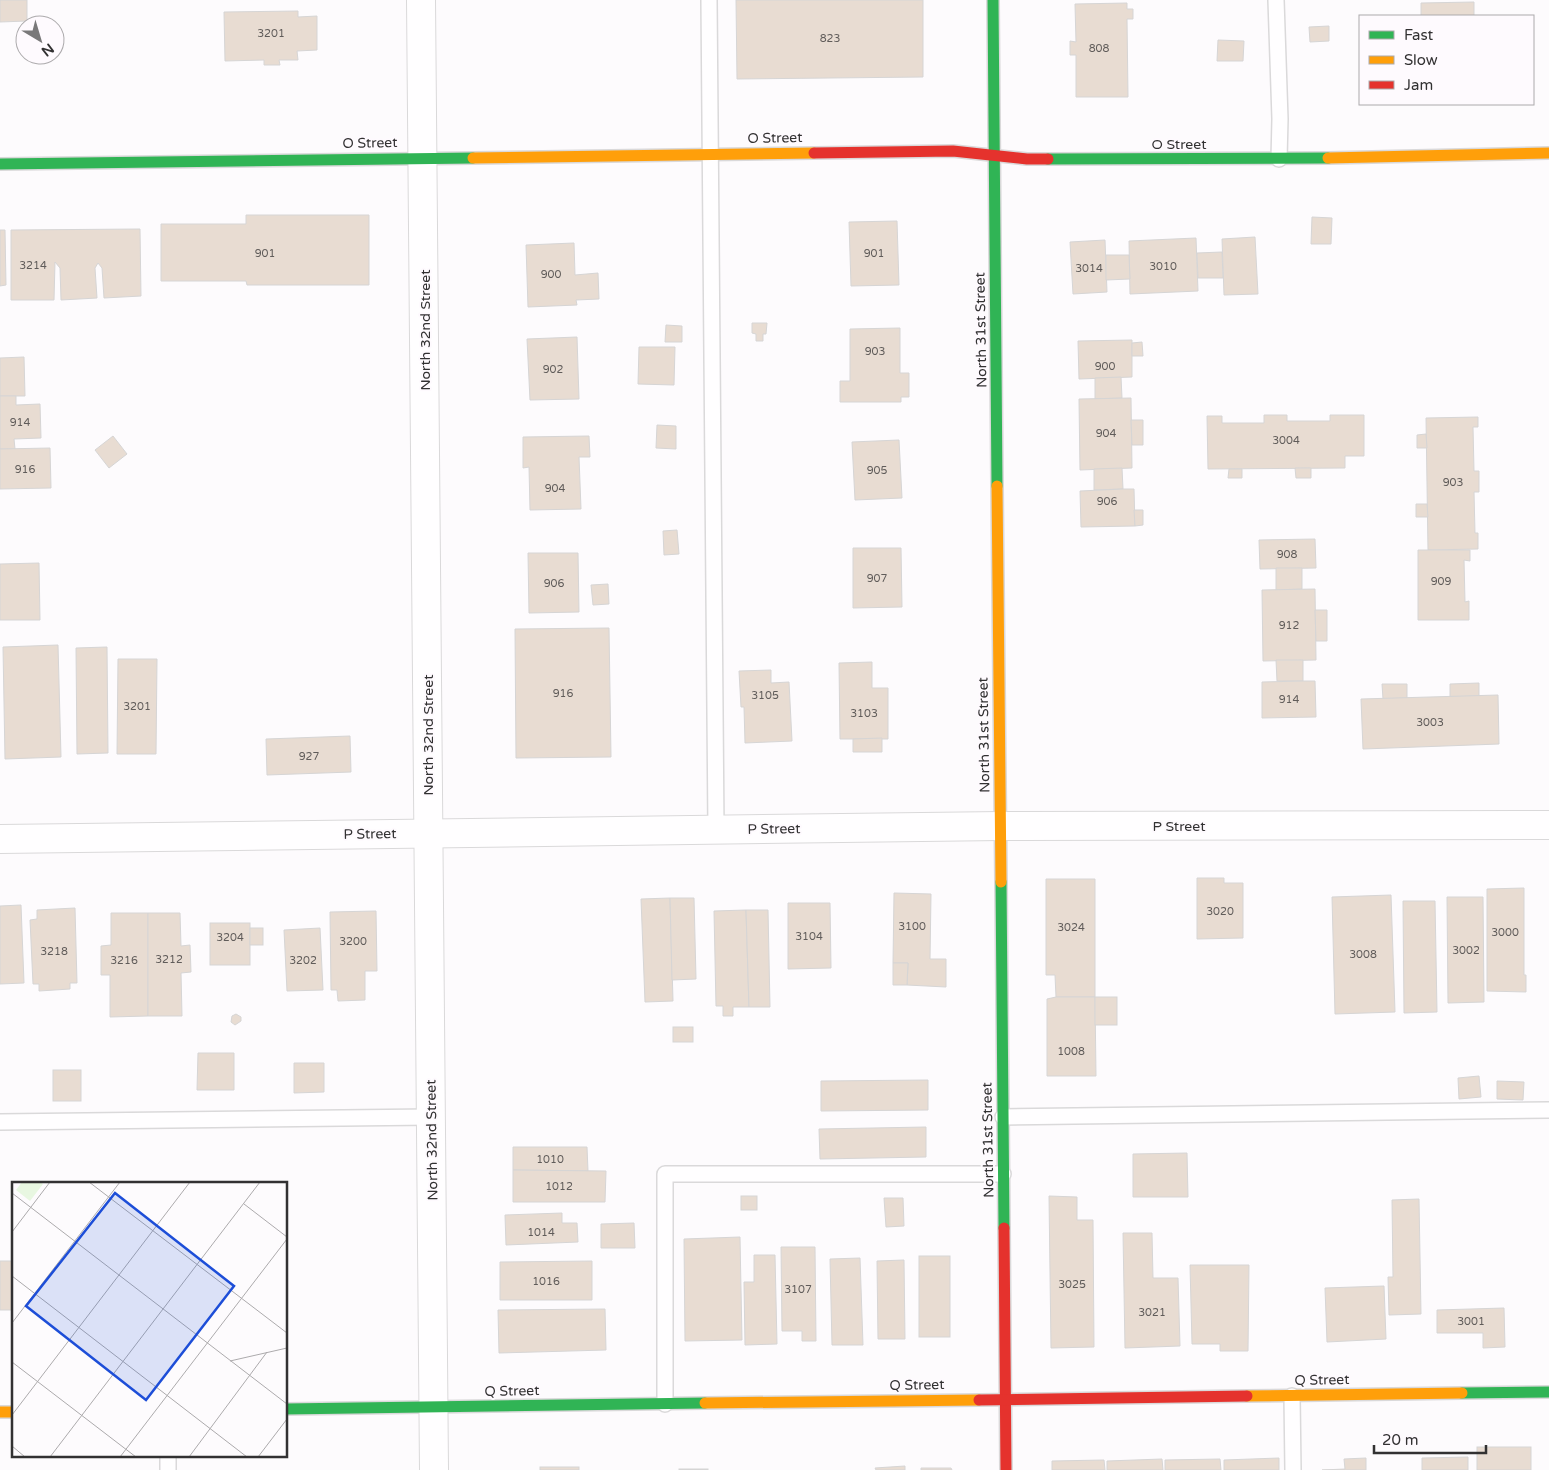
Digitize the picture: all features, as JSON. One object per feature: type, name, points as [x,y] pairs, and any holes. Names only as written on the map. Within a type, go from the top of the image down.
[{"type":"street","name":"North 32nd Street","points":[[421,0],[434,1470]]},
{"type":"street","name":"North 31st Street","points":[[993,0],[1006,1470]]},
{"type":"street","name":"O Street","points":[[0,164],[953,151],[1026,159],[1279,158],[1549,153]]},
{"type":"street","name":"P Street","points":[[0,839],[1000,826],[1549,825]]},
{"type":"street","name":"Q Street","points":[[288,1409],[1549,1392]]},
{"type":"lane","points":[[708,0],[716,830]]},
{"type":"lane","points":[[1276,0],[1280,119],[1279,158]]},
{"type":"lane","points":[[1003,1117],[1549,1110]]},
{"type":"lane","points":[[0,1122],[431,1117]]},
{"type":"lane","points":[[664,1404],[665,1174],[1003,1174]]},
{"type":"lane","points":[[1292,1396],[1293,1470]]},
{"type":"building","points":[[0,0],[27,0],[27,15],[15,15],[15,21],[0,22]]},
{"type":"building","points":[[736,0],[923,0],[923,77],[737,79]]},
{"type":"building","points":[[1474,2],[1474,15],[1421,15],[1421,3]]},
{"type":"building","points":[[1127,3],[1127,9],[1133,9],[1133,19],[1127,19],[1128,97],[1076,97],[1076,55],[1070,55],[1070,41],[1076,42],[1075,4]]},
{"type":"building","points":[[298,11],[298,17],[317,16],[317,50],[297,51],[298,60],[279,60],[280,65],[264,65],[264,60],[225,61],[224,12]]},
{"type":"building","points":[[1329,26],[1329,41],[1310,42],[1309,27]]},
{"type":"building","points":[[1218,40],[1244,41],[1243,61],[1217,61]]},
{"type":"building","points":[[246,215],[369,215],[369,285],[247,285],[246,281],[161,281],[161,224],[246,224]]},
{"type":"building","points":[[1312,217],[1332,218],[1331,244],[1311,244]]},
{"type":"building","points":[[897,221],[899,285],[851,286],[849,222]]},
{"type":"building","points":[[140,229],[141,296],[104,298],[102,268],[98,263],[95,268],[97,298],[61,300],[60,268],[55,262],[54,300],[11,300],[11,230]]},
{"type":"building","points":[[0,230],[5,230],[6,285],[0,286]]},
{"type":"building","points":[[1255,237],[1258,294],[1224,295],[1222,239]]},
{"type":"building","points":[[1196,238],[1198,291],[1130,294],[1129,241]]},
{"type":"building","points":[[1105,240],[1107,292],[1073,294],[1070,242]]},
{"type":"building","points":[[574,243],[575,275],[598,273],[599,299],[576,300],[577,305],[528,307],[526,245]]},
{"type":"building","points":[[1222,252],[1223,278],[1198,278],[1197,253]]},
{"type":"building","points":[[1106,255],[1129,255],[1130,279],[1106,280]]},
{"type":"building","points":[[752,323],[767,323],[766,334],[763,334],[763,341],[756,341],[756,334],[752,333]]},
{"type":"building","points":[[666,325],[682,326],[682,342],[665,342]]},
{"type":"building","points":[[900,328],[900,373],[909,373],[909,397],[901,397],[901,402],[840,402],[840,381],[850,381],[850,329]]},
{"type":"building","points":[[577,337],[579,399],[530,400],[527,339]]},
{"type":"building","points":[[1132,340],[1132,377],[1079,379],[1078,341]]},
{"type":"building","points":[[1142,342],[1143,356],[1132,356],[1132,343]]},
{"type":"building","points":[[639,347],[675,347],[674,385],[638,384]]},
{"type":"building","points":[[24,357],[25,396],[0,396],[0,358]]},
{"type":"building","points":[[1121,377],[1122,398],[1095,399],[1095,378]]},
{"type":"building","points":[[0,396],[16,396],[16,405],[40,404],[41,438],[14,439],[15,449],[0,449]]},
{"type":"building","points":[[1131,398],[1132,468],[1080,470],[1079,399]]},
{"type":"building","points":[[1264,415],[1287,415],[1287,421],[1330,421],[1330,415],[1364,415],[1364,456],[1345,456],[1345,468],[1208,469],[1207,416],[1222,416],[1222,423],[1264,423]]},
{"type":"building","points":[[1478,417],[1478,427],[1473,427],[1474,471],[1479,471],[1479,492],[1474,492],[1475,533],[1478,533],[1478,549],[1428,550],[1426,418]]},
{"type":"building","points":[[1131,420],[1143,420],[1143,445],[1132,445]]},
{"type":"building","points":[[657,425],[676,426],[676,449],[656,448]]},
{"type":"building","points":[[1426,434],[1427,448],[1417,448],[1417,435]]},
{"type":"building","points":[[113,436],[127,454],[109,468],[95,450]]},
{"type":"building","points":[[589,436],[590,457],[579,457],[581,509],[530,510],[529,467],[523,468],[523,437]]},
{"type":"building","points":[[899,440],[902,498],[855,500],[852,442]]},
{"type":"building","points":[[50,448],[51,488],[0,489],[0,449]]},
{"type":"building","points":[[1122,468],[1123,489],[1094,490],[1094,469]]},
{"type":"building","points":[[1295,468],[1311,468],[1311,478],[1296,478]]},
{"type":"building","points":[[1229,469],[1242,469],[1242,478],[1228,478]]},
{"type":"building","points":[[1134,489],[1135,526],[1081,527],[1080,491]]},
{"type":"building","points":[[1416,504],[1427,504],[1428,517],[1416,517]]},
{"type":"building","points":[[1134,510],[1143,510],[1143,525],[1135,526]]},
{"type":"building","points":[[677,530],[679,554],[664,555],[663,531]]},
{"type":"building","points":[[1315,539],[1316,568],[1260,569],[1259,540]]},
{"type":"building","points":[[853,548],[901,548],[902,607],[853,608]]},
{"type":"building","points":[[1418,550],[1470,550],[1470,561],[1464,560],[1465,602],[1469,601],[1469,620],[1418,620]]},
{"type":"building","points":[[528,553],[578,553],[579,612],[529,613]]},
{"type":"building","points":[[39,563],[40,620],[0,620],[0,564]]},
{"type":"building","points":[[1276,568],[1302,568],[1302,589],[1276,590]]},
{"type":"building","points":[[608,584],[609,604],[593,605],[591,585]]},
{"type":"building","points":[[1315,589],[1316,660],[1263,661],[1262,590]]},
{"type":"building","points":[[1315,610],[1327,610],[1327,641],[1316,641]]},
{"type":"building","points":[[609,628],[611,757],[516,758],[515,629]]},
{"type":"building","points":[[58,645],[61,757],[5,759],[3,647]]},
{"type":"building","points":[[107,647],[108,753],[77,754],[76,648]]},
{"type":"building","points":[[118,659],[157,659],[156,754],[117,754]]},
{"type":"building","points":[[1276,660],[1303,660],[1303,681],[1277,681]]},
{"type":"building","points":[[872,662],[872,688],[888,688],[888,739],[840,739],[839,663]]},
{"type":"building","points":[[771,670],[771,683],[789,682],[792,741],[745,743],[744,707],[741,707],[739,671]]},
{"type":"building","points":[[1315,681],[1316,717],[1262,718],[1262,682]]},
{"type":"building","points":[[1479,683],[1479,696],[1450,697],[1450,684]]},
{"type":"building","points":[[1382,684],[1407,684],[1407,698],[1383,699]]},
{"type":"building","points":[[1498,695],[1499,744],[1363,749],[1361,699]]},
{"type":"building","points":[[350,736],[351,772],[267,775],[266,739]]},
{"type":"building","points":[[882,738],[882,752],[853,752],[853,739]]},
{"type":"building","points":[[1197,878],[1224,878],[1224,883],[1243,883],[1243,938],[1197,939]]},
{"type":"building","points":[[1046,879],[1095,879],[1095,997],[1056,997],[1055,975],[1046,975]]},
{"type":"building","points":[[1524,888],[1524,975],[1526,975],[1526,992],[1487,991],[1487,889]]},
{"type":"building","points":[[894,893],[931,894],[930,959],[946,959],[946,987],[907,985],[908,963],[893,963]]},
{"type":"building","points":[[1391,895],[1395,1012],[1335,1014],[1332,897]]},
{"type":"building","points":[[1447,897],[1483,897],[1484,1002],[1448,1003]]},
{"type":"building","points":[[670,898],[673,1001],[645,1002],[641,899]]},
{"type":"building","points":[[670,898],[694,898],[696,979],[672,980]]},
{"type":"building","points":[[1403,901],[1435,901],[1437,1012],[1404,1013]]},
{"type":"building","points":[[788,903],[830,903],[831,968],[788,969]]},
{"type":"building","points":[[21,905],[24,983],[0,984],[0,906]]},
{"type":"building","points":[[75,908],[77,983],[70,983],[70,989],[39,991],[39,984],[33,984],[30,920],[37,919],[37,910]]},
{"type":"building","points":[[746,910],[749,1007],[733,1007],[733,1016],[723,1016],[723,1006],[716,1006],[714,911]]},
{"type":"building","points":[[746,910],[768,910],[770,1007],[749,1007]]},
{"type":"building","points":[[376,911],[377,971],[365,971],[365,1000],[338,1001],[337,990],[331,990],[330,912]]},
{"type":"building","points":[[111,913],[148,913],[148,1016],[110,1017],[110,975],[101,975],[101,946],[111,945]]},
{"type":"building","points":[[148,913],[180,913],[181,946],[190,945],[191,972],[181,973],[182,1016],[148,1016]]},
{"type":"building","points":[[210,923],[250,923],[250,965],[210,965]]},
{"type":"building","points":[[250,928],[263,928],[263,945],[250,945]]},
{"type":"building","points":[[320,928],[323,990],[287,991],[284,930]]},
{"type":"building","points":[[893,963],[908,963],[907,985],[893,985]]},
{"type":"building","points":[[1056,997],[1095,997],[1096,1076],[1047,1076],[1047,999]]},
{"type":"building","points":[[1095,997],[1117,997],[1117,1025],[1095,1025]]},
{"type":"building","points":[[236,1014],[241,1017],[241,1021],[235,1025],[231,1022],[232,1016]]},
{"type":"building","points":[[673,1027],[693,1027],[693,1042],[673,1042]]},
{"type":"building","points":[[198,1053],[234,1053],[234,1090],[197,1090]]},
{"type":"building","points":[[294,1063],[324,1063],[324,1092],[294,1093]]},
{"type":"building","points":[[53,1070],[81,1070],[81,1101],[53,1101]]},
{"type":"building","points":[[1479,1076],[1481,1097],[1459,1099],[1458,1078]]},
{"type":"building","points":[[928,1080],[928,1110],[821,1111],[821,1081]]},
{"type":"building","points":[[1497,1081],[1524,1082],[1523,1100],[1497,1099]]},
{"type":"building","points":[[926,1127],[926,1157],[820,1159],[819,1129]]},
{"type":"building","points":[[513,1147],[587,1147],[588,1171],[513,1170]]},
{"type":"building","points":[[1187,1153],[1188,1197],[1133,1197],[1133,1154]]},
{"type":"building","points":[[513,1170],[606,1171],[605,1202],[513,1202]]},
{"type":"building","points":[[741,1196],[757,1196],[757,1210],[741,1210]]},
{"type":"building","points":[[1049,1196],[1077,1197],[1077,1220],[1093,1220],[1094,1347],[1051,1348]]},
{"type":"building","points":[[884,1198],[903,1198],[904,1226],[886,1227]]},
{"type":"building","points":[[1419,1199],[1421,1314],[1389,1315],[1388,1277],[1393,1277],[1392,1200]]},
{"type":"building","points":[[562,1213],[562,1223],[577,1223],[578,1242],[506,1245],[505,1215]]},
{"type":"building","points":[[634,1223],[635,1248],[601,1248],[601,1224]]},
{"type":"building","points":[[1123,1233],[1152,1233],[1153,1278],[1178,1278],[1180,1346],[1125,1348]]},
{"type":"building","points":[[740,1237],[742,1340],[685,1341],[684,1239]]},
{"type":"building","points":[[781,1247],[815,1247],[816,1341],[802,1341],[802,1331],[782,1331]]},
{"type":"building","points":[[754,1255],[775,1255],[777,1344],[745,1345],[744,1282],[754,1282]]},
{"type":"building","points":[[919,1256],[950,1256],[950,1337],[919,1337]]},
{"type":"building","points":[[860,1258],[863,1345],[832,1345],[830,1259]]},
{"type":"building","points":[[904,1260],[905,1339],[878,1339],[877,1261]]},
{"type":"building","points":[[0,1261],[12,1261],[12,1310],[0,1310]]},
{"type":"building","points":[[592,1261],[592,1300],[500,1300],[500,1262]]},
{"type":"building","points":[[1190,1265],[1249,1265],[1248,1351],[1220,1351],[1220,1344],[1192,1344]]},
{"type":"building","points":[[1384,1286],[1386,1339],[1327,1342],[1325,1288]]},
{"type":"building","points":[[1504,1308],[1505,1347],[1483,1348],[1483,1333],[1437,1333],[1437,1310]]},
{"type":"building","points":[[605,1309],[606,1350],[499,1353],[498,1310]]},
{"type":"building","points":[[1477,1447],[1531,1447],[1531,1470],[1477,1470]]},
{"type":"building","points":[[1468,1457],[1468,1470],[1422,1470],[1422,1458]]},
{"type":"building","points":[[1279,1458],[1279,1470],[1224,1470],[1224,1460]]},
{"type":"building","points":[[1366,1458],[1366,1470],[1322,1470],[1345,1469],[1344,1459]]},
{"type":"building","points":[[1162,1459],[1163,1470],[1107,1470],[1107,1461]]},
{"type":"building","points":[[1220,1459],[1221,1470],[1165,1470],[1165,1460]]},
{"type":"building","points":[[1104,1460],[1105,1470],[1052,1470],[1052,1461]]},
{"type":"building","points":[[905,1466],[905,1470],[876,1470],[875,1468]]},
{"type":"building","points":[[540,1467],[579,1467],[579,1470],[540,1470]]},
{"type":"building","points":[[921,1468],[951,1468],[952,1470],[921,1470]]},
{"type":"building","points":[[708,1469],[708,1470],[679,1470]]},
{"type":"traffic: fast","points":[[993,0],[997,486]]},
{"type":"traffic: fast","points":[[0,164],[473,158]]},
{"type":"traffic: fast","points":[[1048,159],[1328,158]]},
{"type":"traffic: fast","points":[[1001,882],[1004,1228]]},
{"type":"traffic: fast","points":[[1462,1393],[1549,1392]]},
{"type":"traffic: fast","points":[[288,1409],[705,1403]]},
{"type":"traffic: slow","points":[[473,158],[814,153]]},
{"type":"traffic: slow","points":[[1328,158],[1549,153]]},
{"type":"traffic: slow","points":[[997,486],[1001,882]]},
{"type":"traffic: slow","points":[[1247,1396],[1462,1393]]},
{"type":"traffic: slow","points":[[705,1403],[979,1400]]},
{"type":"traffic: slow","points":[[0,1412],[12,1412]]},
{"type":"traffic: jam","points":[[814,153],[953,151],[1027,159],[1048,159]]},
{"type":"traffic: jam","points":[[1004,1228],[1006,1470]]},
{"type":"traffic: jam","points":[[979,1400],[1247,1396]]}]
